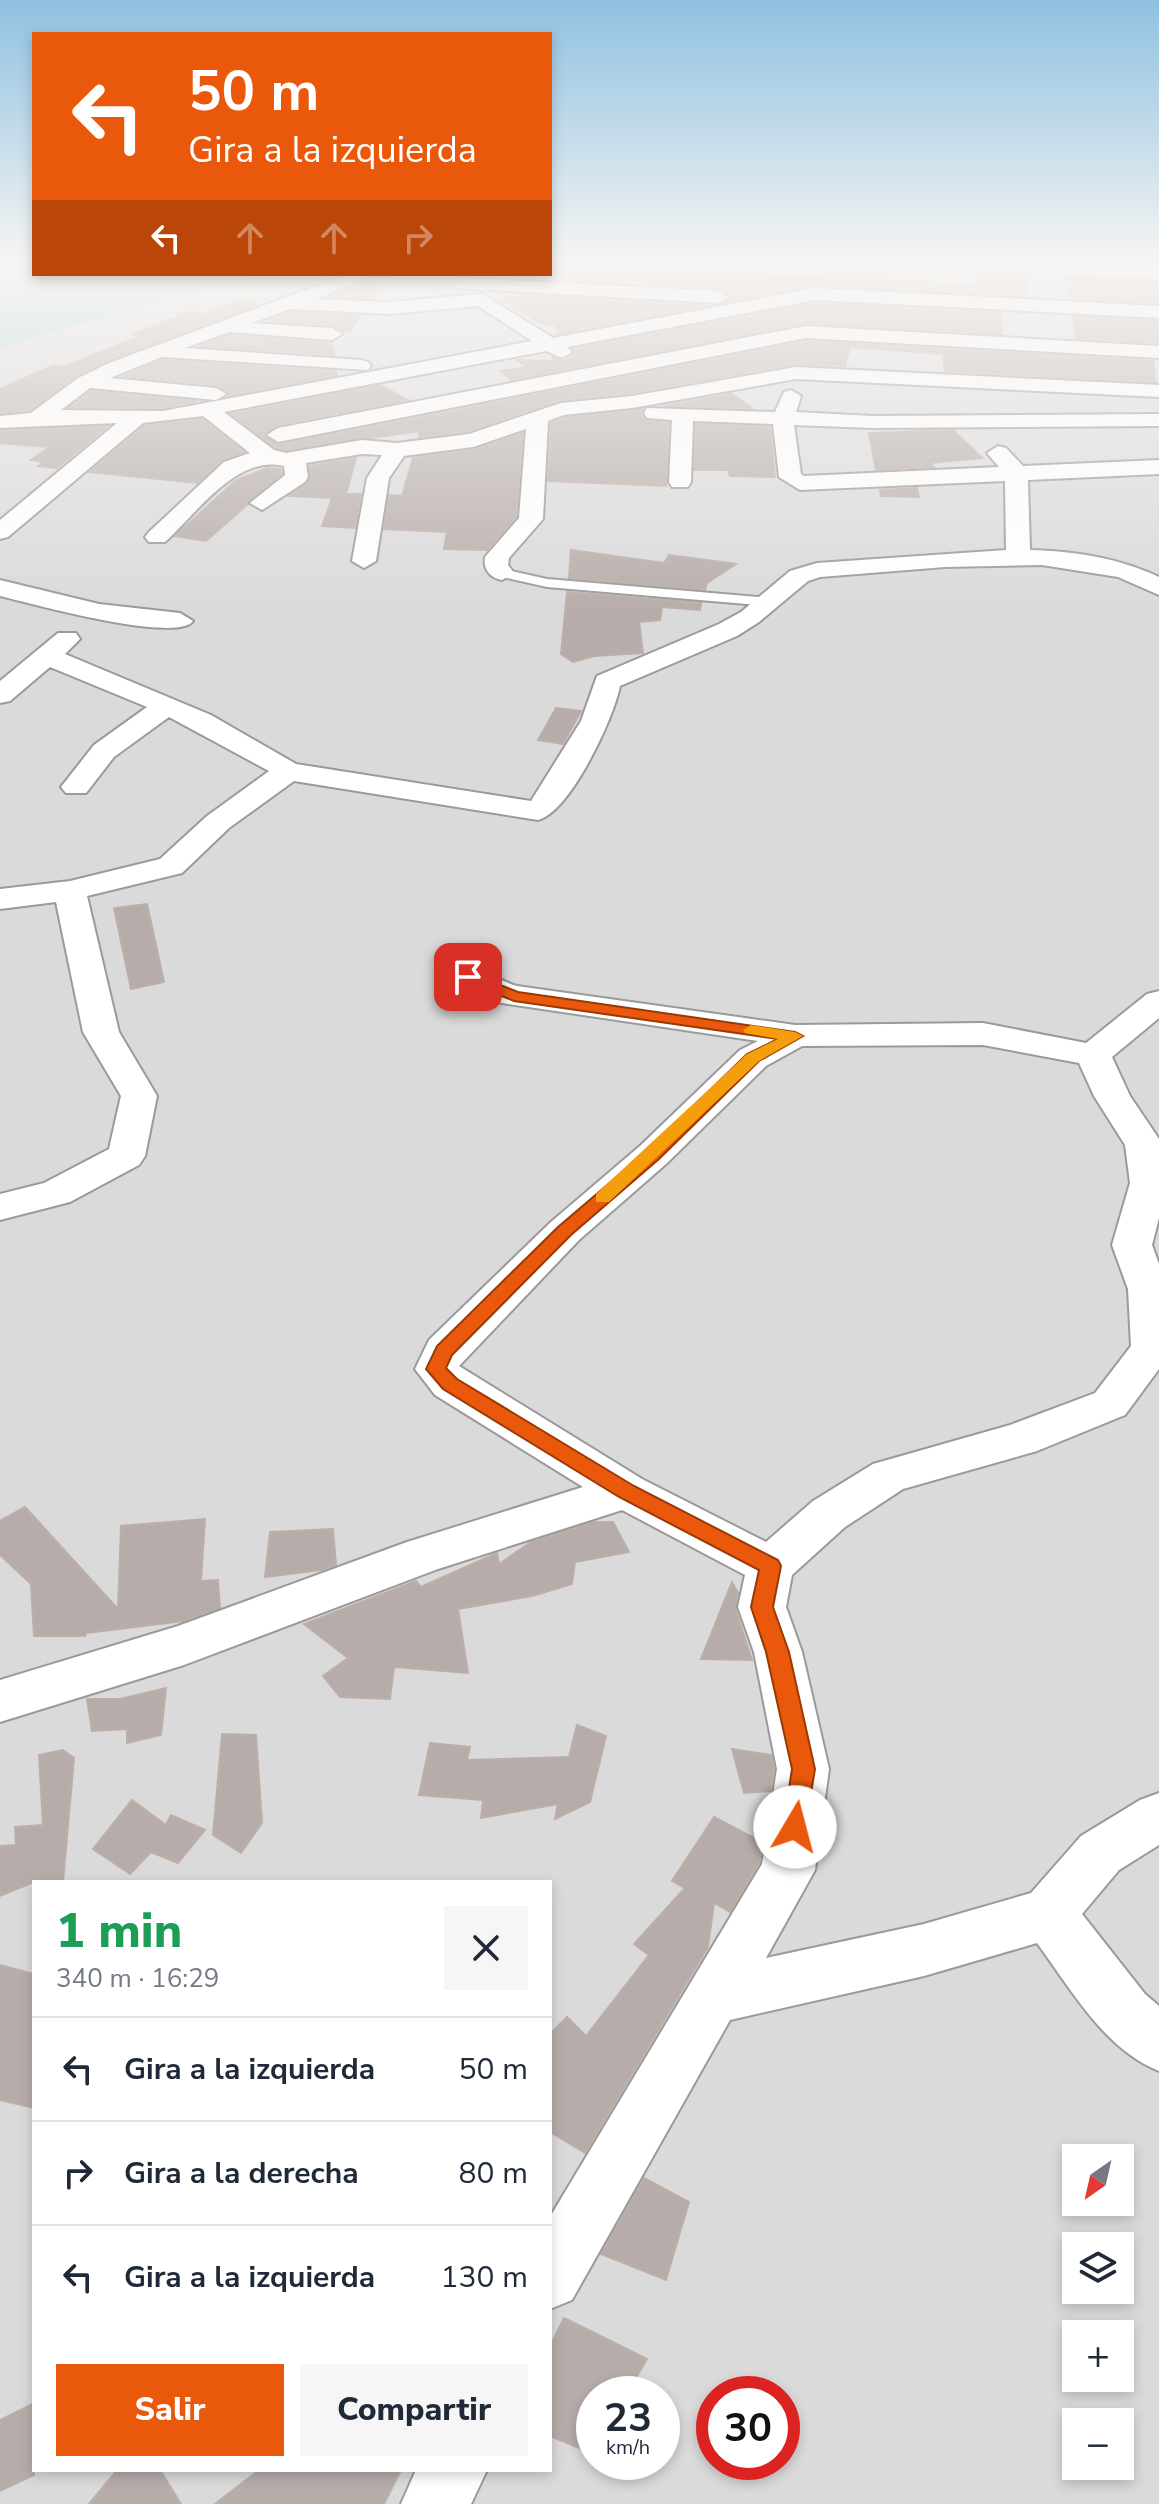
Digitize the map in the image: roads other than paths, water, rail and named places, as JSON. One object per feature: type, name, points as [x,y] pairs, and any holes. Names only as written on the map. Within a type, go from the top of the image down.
[{"type":"street","points":[[39,417],[90,380]]},
{"type":"street","points":[[0,422],[39,417],[136,418],[207,409],[355,380]]},
{"type":"street","points":[[247,441],[548,380]]},
{"type":"street","points":[[603,380],[632,402],[656,413],[683,416],[958,421],[1159,420]]},
{"type":"street","points":[[157,537],[232,467],[266,455],[294,458],[362,447],[397,450],[473,440],[537,420],[561,409],[632,402],[757,380]]},
{"type":"street","points":[[794,380],[783,419],[790,477],[800,483],[1159,467]]},
{"type":"street","points":[[934,380],[1159,391]]},
{"type":"street","points":[[85,382],[260,399]]},
{"type":"street","points":[[296,392],[362,447]]},
{"type":"street","points":[[207,409],[266,455]]},
{"type":"street","points":[[680,482],[683,416]]},
{"type":"street","points":[[0,532],[136,418]]},
{"type":"street","points":[[502,573],[496,565],[497,557],[531,519],[537,420]]},
{"type":"street","points":[[958,421],[989,444],[1016,472],[1018,558]]},
{"type":"street","points":[[364,561],[378,478],[397,450]]},
{"type":"street","points":[[262,503],[297,477],[294,458]]},
{"type":"street","points":[[47,656],[167,705],[256,749],[288,771],[538,811],[544,808],[563,779],[599,715],[607,682],[674,650],[728,630],[769,602],[799,576],[817,570],[1018,558],[1080,561],[1123,569],[1159,587]]},
{"type":"street","points":[[0,588],[99,612],[180,621]]},
{"type":"street","points":[[0,695],[99,612]]},
{"type":"street","points":[[76,787],[104,751],[167,705]]},
{"type":"street","points":[[0,899],[70,891],[171,866],[218,822],[288,771]]},
{"type":"street","points":[[0,1207],[56,1193],[126,1156],[139,1096],[101,1032],[70,891]]},
{"type":"street","points":[[457,967],[489,989],[514,996],[795,1036],[983,1034],[1093,1055]]},
{"type":"street","points":[[1093,1055],[1159,1001]]},
{"type":"street","points":[[770,1566],[626,1491],[450,1384],[436,1369],[444,1351],[565,1231],[653,1155],[753,1058],[795,1036]]},
{"type":"street","points":[[552,2275],[788,1870],[803,1769],[778,1652],[762,1607],[770,1566],[829,1514],[889,1476],[1021,1439],[1110,1404],[1152,1348],[1148,1289],[1132,1245],[1149,1183],[1144,1145],[1112,1096],[1093,1055]]},
{"type":"street","points":[[0,1701],[184,1645],[424,1555],[626,1491]]},
{"type":"street","points":[[712,1997],[924,1950],[1048,1914],[1100,1853],[1159,1817]]},
{"type":"street","points":[[1048,1914],[1125,2014],[1159,2043]]},
{"type":"street","points":[[435,2504],[452,2472]]},
{"type":"lane","points":[[502,573],[547,583],[769,602]]}]
